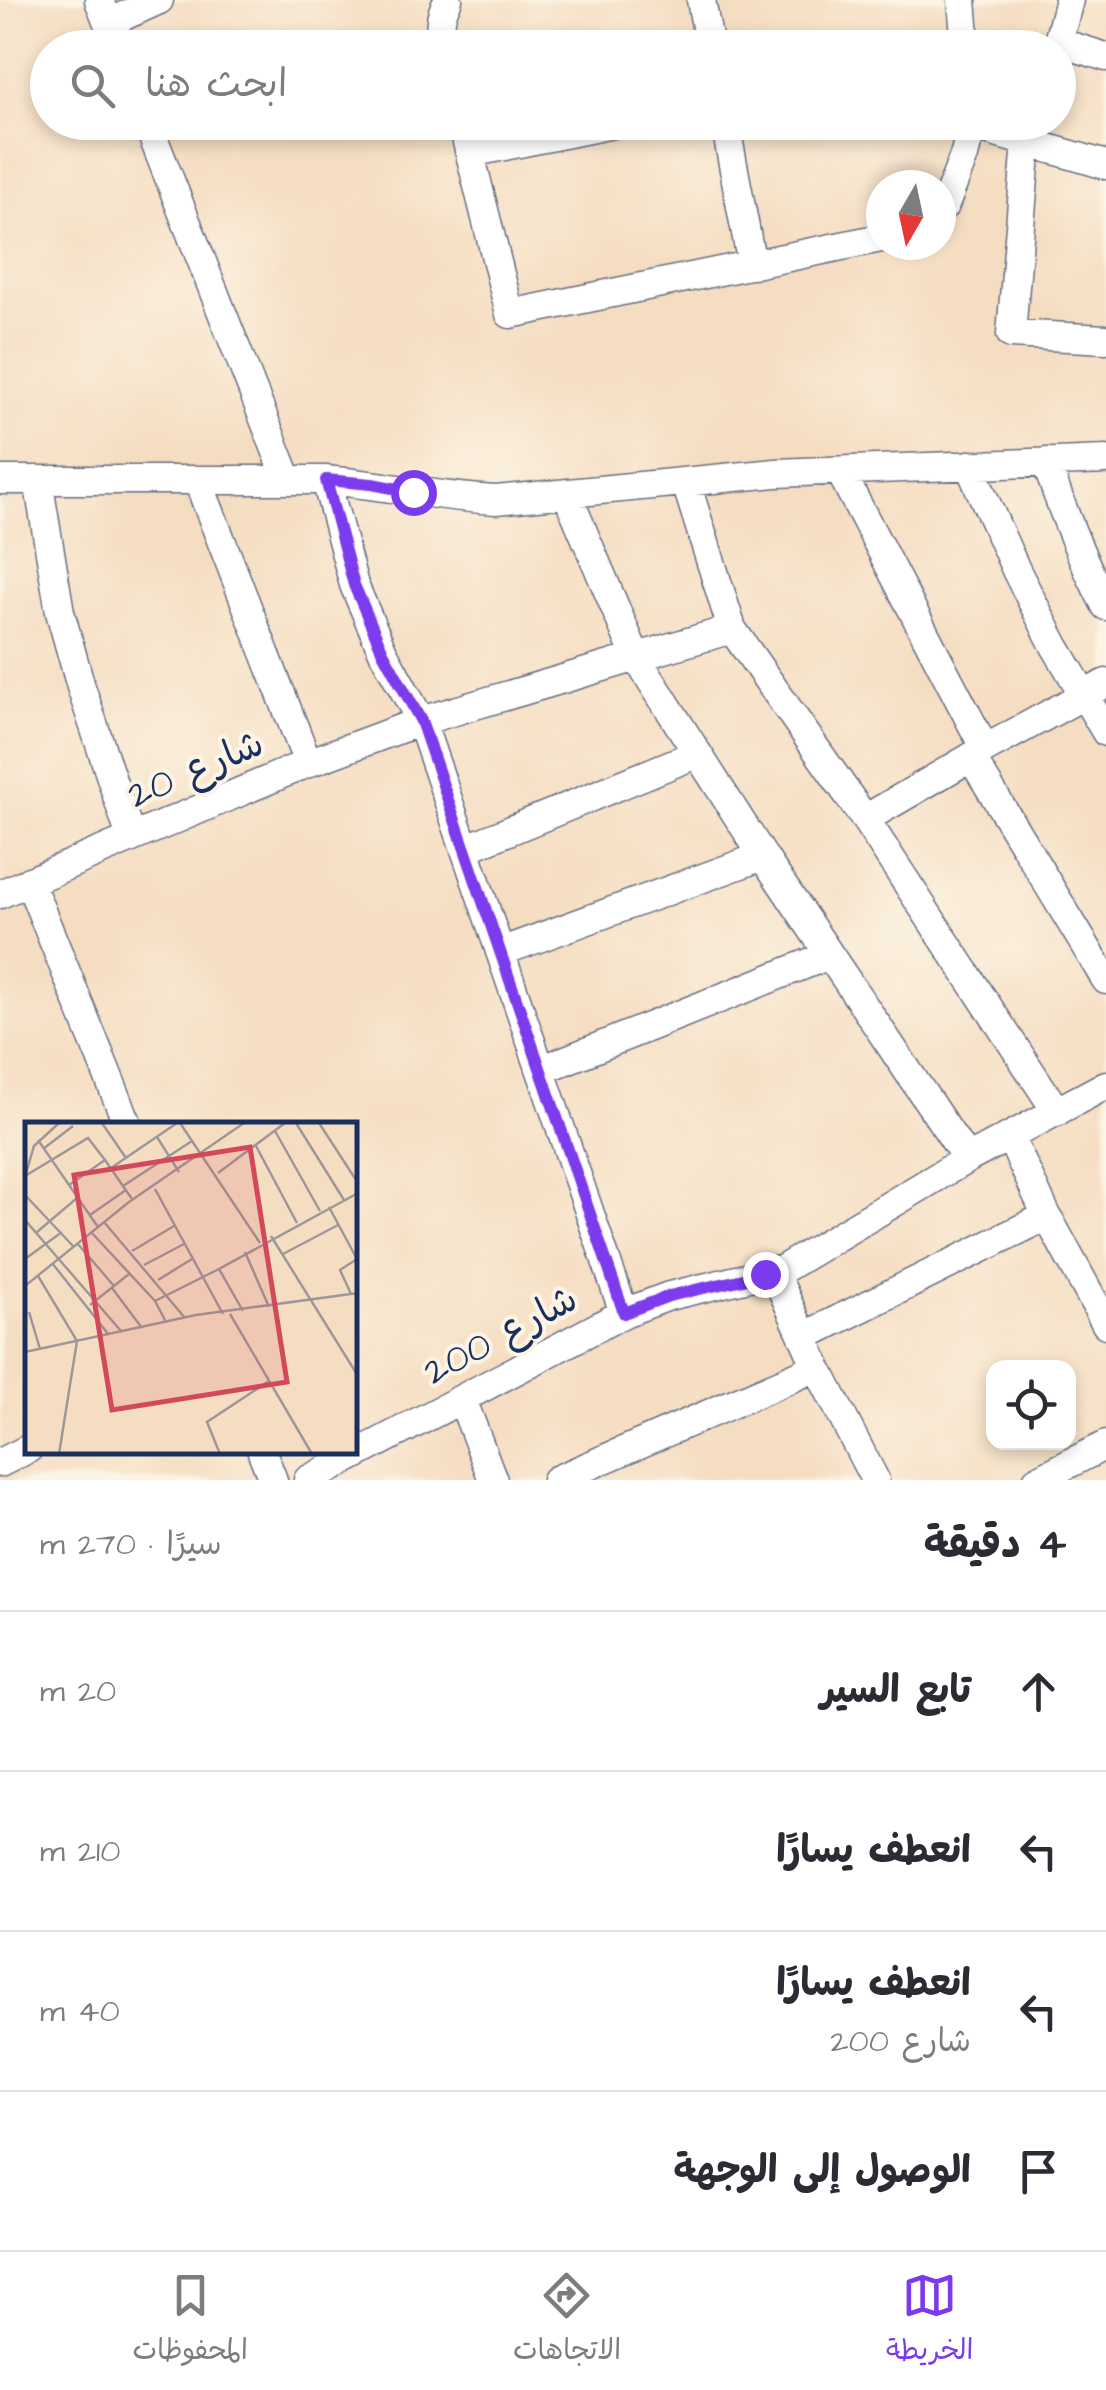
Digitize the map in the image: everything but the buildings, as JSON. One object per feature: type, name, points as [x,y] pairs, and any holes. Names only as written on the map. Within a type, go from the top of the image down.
[{"type":"street","points":[[109,24],[159,0]]},
{"type":"street","points":[[439,30],[448,0]]},
{"type":"street","points":[[701,0],[707,30]]},
{"type":"street","points":[[962,0],[964,30]]},
{"type":"street","points":[[1061,30],[1069,0]]},
{"type":"street","points":[[1076,48],[1106,57]]},
{"type":"street","points":[[154,140],[288,480]]},
{"type":"street","points":[[467,140],[510,314],[866,241]]},
{"type":"street","points":[[470,153],[535,140]]},
{"type":"street","points":[[728,140],[752,265]]},
{"type":"street","points":[[956,177],[968,140]]},
{"type":"street","points":[[1021,140],[1106,166]]},
{"type":"street","points":[[1027,142],[1011,334],[1106,339]]},
{"type":"street","points":[[0,480],[326,480],[496,500],[776,474],[1106,460]]},
{"type":"street","points":[[1046,462],[1064,518],[1106,606]]},
{"type":"street","points":[[969,466],[1055,646],[1095,689],[1106,732]]},
{"type":"street","points":[[840,471],[978,753],[1106,980]]},
{"type":"street","points":[[38,480],[66,638],[131,838]]},
{"type":"street","points":[[326,480],[354,585],[383,652],[421,721],[624,1313]]},
{"type":"street","name":"شارع 20","points":[[0,894],[308,763],[198,481]]},
{"type":"street","points":[[686,482],[732,629],[865,818],[1057,1112]]},
{"type":"street","points":[[567,494],[636,657],[763,856],[968,1159]]},
{"type":"street","points":[[308,763],[421,721],[732,629]]},
{"type":"street","points":[[865,818],[1095,689]]},
{"type":"street","points":[[464,849],[696,754]]},
{"type":"street","points":[[500,952],[763,856]]},
{"type":"street","points":[[28,881],[127,1122]]},
{"type":"street","points":[[542,1070],[829,955]]},
{"type":"street","name":"شارع 200","points":[[358,1454],[624,1313],[669,1296],[774,1272],[798,1262],[968,1159],[1106,1085]]},
{"type":"street","points":[[1010,1137],[1047,1216],[1106,1324]]},
{"type":"street","points":[[804,1337],[1047,1216]]},
{"type":"street","points":[[774,1272],[874,1480]]},
{"type":"street","points":[[556,1480],[817,1367]]},
{"type":"street","points":[[462,1399],[493,1480]]},
{"type":"street","points":[[1038,1480],[1106,1445]]},
{"type":"street","points":[[0,1463],[25,1450]]},
{"type":"street","points":[[263,1455],[273,1480]]},
{"type":"street","name":"شارع 200","points":[[308,1480],[356,1455]]},
{"type":"route","points":[[413,492],[326,480],[354,585],[383,652],[421,721],[624,1313],[669,1296],[765,1274]]}]
